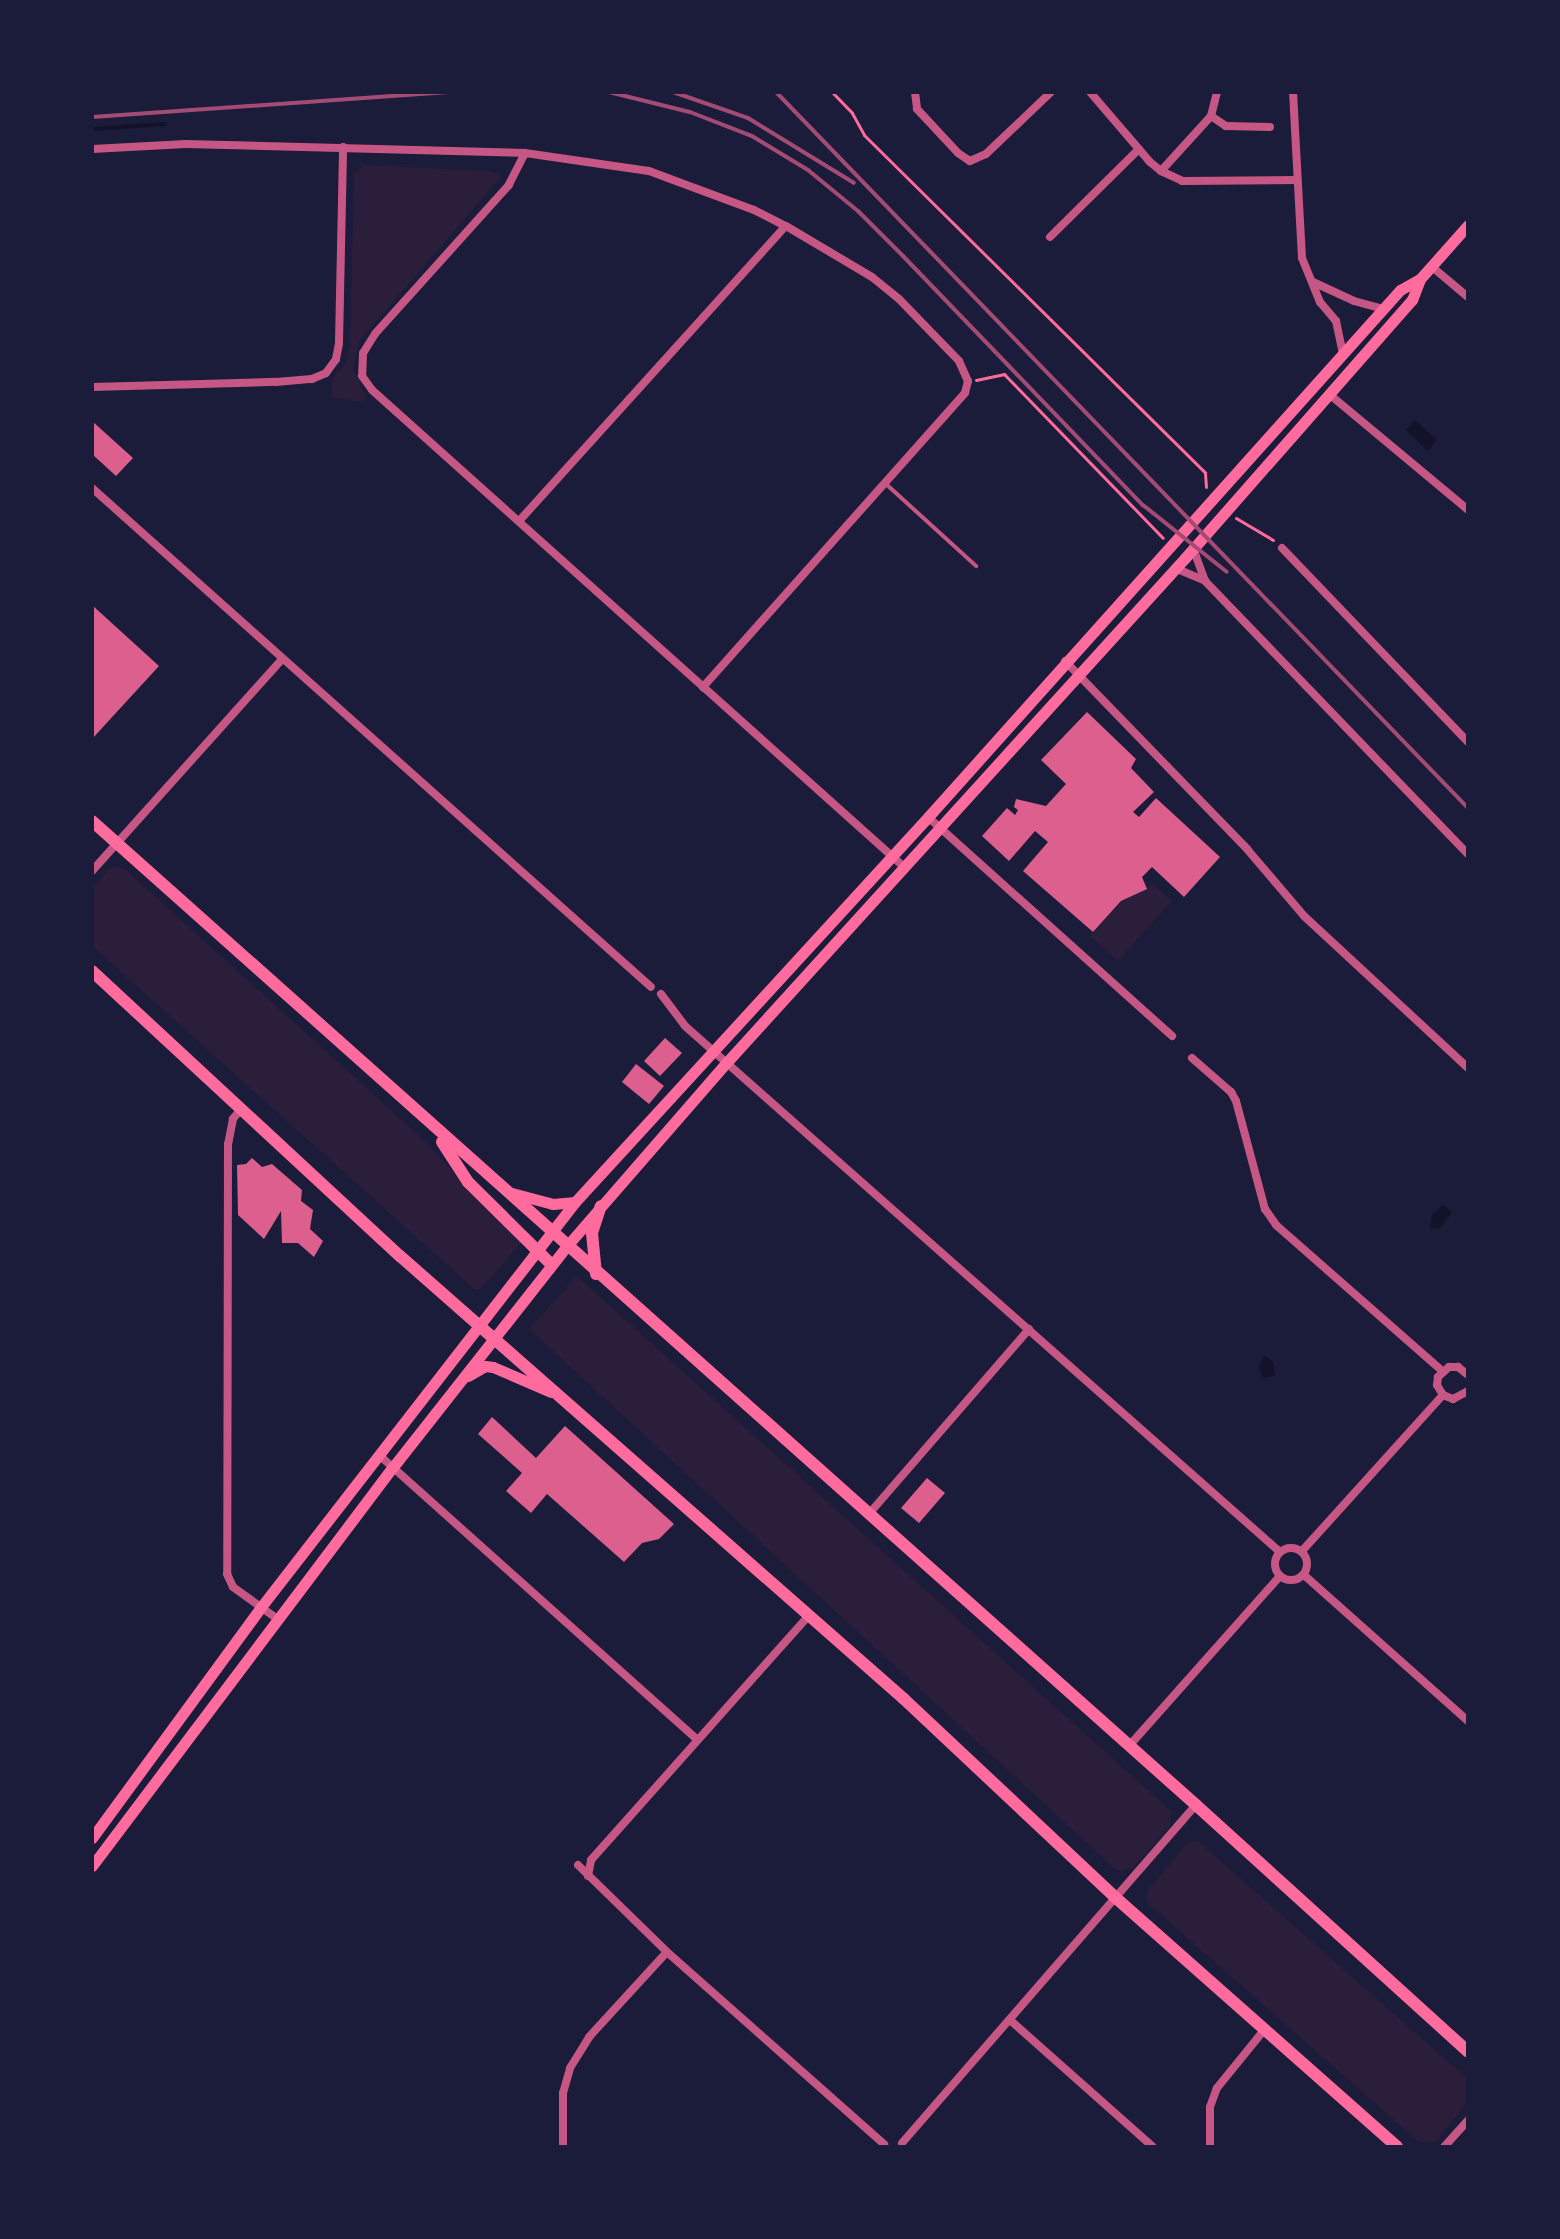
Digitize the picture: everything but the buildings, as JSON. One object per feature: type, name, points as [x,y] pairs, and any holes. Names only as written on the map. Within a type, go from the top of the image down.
[{"type":"highway","points":[[92,821],[431,1127],[1196,1805],[1468,2052]]},
{"type":"highway","points":[[92,971],[478,1324],[904,1699],[1116,1898],[1397,2147]]},
{"type":"highway","points":[[431,1127],[468,1182],[552,1265]]},
{"type":"highway","points":[[596,1274],[592,1233],[601,1206]]},
{"type":"main road","points":[[92,1866],[393,1467],[566,1247],[727,1062],[1193,548],[1412,300],[1420,279],[1468,225]]},
{"type":"main road","points":[[92,1838],[261,1607],[466,1347],[478,1324],[575,1202],[928,817],[1400,290],[1420,279]]},
{"type":"main road","points":[[503,1191],[553,1204],[575,1202]]},
{"type":"main road","points":[[462,1379],[485,1366],[493,1367],[559,1396]]},
{"type":"street","points":[[915,92],[917,109],[958,153],[970,161],[986,154],[1051,92]]},
{"type":"street","points":[[1090,92],[1161,171],[1182,181],[1297,180]]},
{"type":"street","points":[[1161,171],[1211,116],[1217,92]]},
{"type":"street","points":[[1293,92],[1302,258],[1320,302],[1336,321],[1343,354]]},
{"type":"street","points":[[1211,116],[1226,126],[1270,127]]},
{"type":"street","points":[[92,149],[186,144],[525,153],[649,171],[754,210],[786,226],[872,277],[899,299],[959,361],[968,381],[957,404],[703,687]]},
{"type":"street","points":[[92,387],[276,382],[312,379],[326,373],[336,359],[339,343],[343,147]]},
{"type":"street","points":[[1050,237],[1139,149]]},
{"type":"street","points":[[525,153],[509,185],[375,334],[363,353],[362,376],[372,390],[904,867]]},
{"type":"street","points":[[520,520],[786,226]]},
{"type":"street","points":[[1431,266],[1468,297]]},
{"type":"street","points":[[1312,282],[1354,301],[1383,309]]},
{"type":"street","points":[[1329,394],[1468,510]]},
{"type":"street","points":[[92,488],[281,660],[651,987]]},
{"type":"street","points":[[1193,548],[1205,581]]},
{"type":"street","points":[[1282,548],[1468,742]]},
{"type":"street","points":[[1175,568],[1205,581],[1468,854]]},
{"type":"street","points":[[92,871],[281,660]]},
{"type":"street","points":[[1065,661],[1247,849],[1304,916],[1468,1068]]},
{"type":"street","points":[[928,817],[1172,1036]]},
{"type":"street","points":[[661,994],[685,1026],[1280,1552]]},
{"type":"street","points":[[1192,1058],[1236,1101],[1261,1195],[1276,1225],[1442,1371]]},
{"type":"street","points":[[241,1109],[233,1119],[228,1144],[227,1574],[233,1587],[279,1620]]},
{"type":"street","points":[[868,1515],[1029,1329]]},
{"type":"street","points":[[1467,1370],[1449,1367],[1442,1371],[1437,1385],[1443,1395],[1453,1399],[1467,1394]]},
{"type":"street","points":[[1302,1551],[1443,1395]]},
{"type":"street","points":[[379,1455],[697,1739]]},
{"type":"street","points":[[1287,1548],[1302,1551],[1308,1565],[1304,1575],[1290,1581],[1280,1576],[1275,1566],[1280,1552],[1287,1548]]},
{"type":"street","points":[[1304,1575],[1468,1721]]},
{"type":"street","points":[[1129,1746],[1280,1576]]},
{"type":"street","points":[[588,1876],[591,1860],[809,1615]]},
{"type":"street","points":[[578,1865],[667,1952],[883,2146],[895,2141],[903,2145],[1196,1805]]},
{"type":"street","points":[[563,2147],[563,2093],[570,2068],[589,2037],[667,1952]]},
{"type":"street","points":[[1010,2020],[1153,2147]]},
{"type":"street","points":[[1210,2147],[1210,2107],[1217,2088],[1265,2029]]},
{"type":"street","points":[[1444,2147],[1468,2120]]},
{"type":"lane","points":[[884,482],[976,566]]},
{"type":"path","points":[[832,92],[852,113],[864,135],[1205,473],[1206,491]]},
{"type":"path","points":[[968,381],[1004,374],[1171,546]]},
{"type":"path","points":[[1236,518],[1259,529],[1282,548]]},
{"type":"shaded area","points":[[364,165],[491,171],[501,177],[360,340],[353,368],[365,395],[364,402],[332,397],[332,379],[345,364],[350,346],[354,174]]},
{"type":"shaded area","points":[[1415,420],[1437,440],[1428,451],[1406,430]]},
{"type":"shaded area","points":[[117,866],[126,870],[412,1129],[522,1242],[481,1289],[475,1290],[92,946],[92,889],[109,869]]},
{"type":"shaded area","points":[[1153,884],[1172,901],[1118,961],[1090,936],[1121,902]]},
{"type":"shaded area","points":[[1443,1205],[1452,1212],[1440,1228],[1430,1229],[1432,1215]]},
{"type":"shaded area","points":[[577,1276],[1171,1811],[1170,1827],[1132,1869],[1120,1871],[1114,1868],[529,1329]]},
{"type":"shaded area","points":[[1264,1355],[1273,1362],[1275,1376],[1263,1378],[1259,1367]]},
{"type":"shaded area","points":[[1197,1840],[1468,2079],[1468,2101],[1436,2142],[1419,2142],[1150,1905],[1146,1898],[1148,1890],[1188,1842]]},
{"type":"waterway","points":[[92,129],[165,124]]},
{"type":"railway","points":[[92,117],[452,92]]},
{"type":"railway","points":[[609,92],[690,112],[752,136],[808,170],[858,211],[1143,505],[1227,572]]},
{"type":"railway","points":[[673,92],[748,118],[854,183]]},
{"type":"railway","points":[[776,92],[1468,808]]}]
